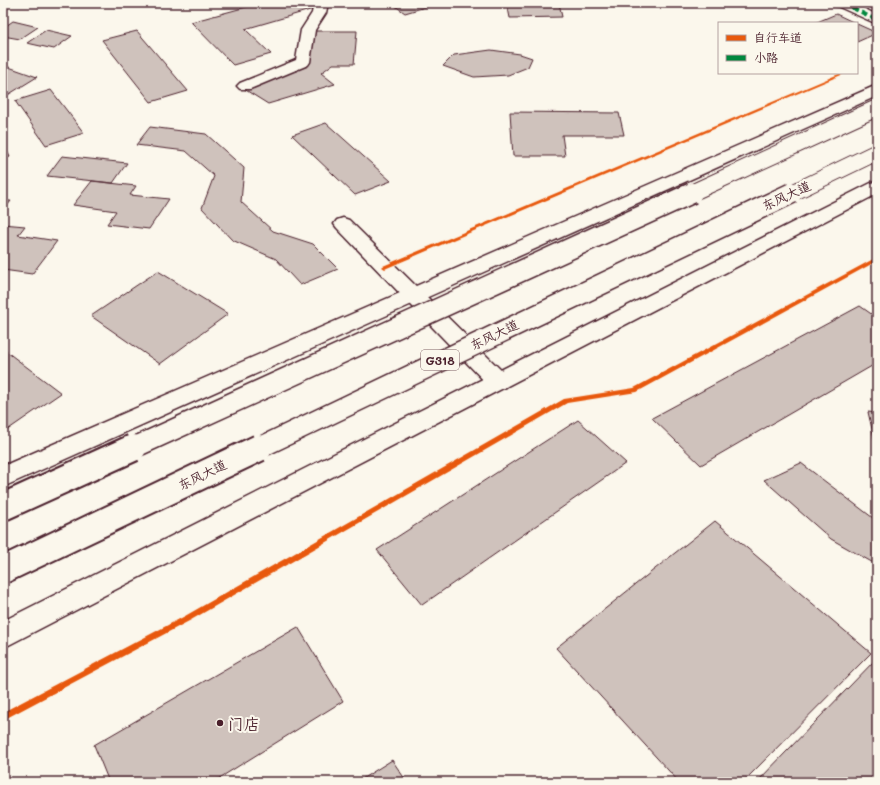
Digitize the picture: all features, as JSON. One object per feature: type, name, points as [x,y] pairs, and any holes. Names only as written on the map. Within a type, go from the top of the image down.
[{"type":"main road","points":[[245,86],[303,62],[308,30],[319,13],[321,3]]},
{"type":"main road","points":[[842,3],[877,20]]},
{"type":"main road","points":[[3,477],[877,90]]},
{"type":"main road","points":[[3,507],[877,108]]},
{"type":"main road","name":"东风大道","points":[[3,570],[877,152]]},
{"type":"main road","points":[[3,635],[877,187]]},
{"type":"main road","points":[[343,224],[498,381]]},
{"type":"building","points":[[261,3],[311,3],[317,8],[245,29],[271,54],[233,65],[191,22]]},
{"type":"building","points":[[391,3],[439,3],[405,13]]},
{"type":"building","points":[[507,3],[559,3],[562,17],[510,18]]},
{"type":"building","points":[[836,14],[853,22],[817,22]]},
{"type":"building","points":[[13,21],[38,27],[20,39],[3,36],[3,28]]},
{"type":"building","points":[[858,24],[877,33],[858,42]]},
{"type":"building","points":[[46,30],[72,36],[54,49],[27,43]]},
{"type":"building","points":[[137,31],[188,91],[151,102],[102,40]]},
{"type":"building","points":[[314,31],[357,31],[354,64],[333,64],[321,73],[335,84],[268,104],[244,89],[308,63]]},
{"type":"building","points":[[491,50],[520,54],[532,58],[528,67],[508,75],[474,77],[443,66],[454,55]]},
{"type":"building","points":[[3,65],[37,77],[6,96],[3,95]]},
{"type":"building","points":[[51,90],[84,133],[46,145],[15,101]]},
{"type":"building","points":[[510,112],[619,113],[624,135],[562,135],[565,156],[513,156]]},
{"type":"building","points":[[326,123],[391,181],[355,195],[292,135]]},
{"type":"building","points":[[150,127],[206,134],[244,168],[241,202],[273,231],[313,244],[338,269],[300,285],[276,259],[232,240],[202,208],[214,176],[186,151],[136,145]]},
{"type":"building","points":[[3,143],[10,157],[3,159]]},
{"type":"building","points":[[62,156],[127,163],[113,183],[47,176]]},
{"type":"building","points":[[92,181],[136,186],[130,195],[169,199],[149,229],[107,224],[116,211],[73,205]]},
{"type":"building","points":[[3,201],[11,201],[3,211]]},
{"type":"building","points":[[3,224],[25,226],[18,235],[57,241],[32,274],[3,270]]},
{"type":"building","points":[[158,271],[228,314],[160,364],[91,316]]},
{"type":"building","points":[[860,306],[877,318],[877,363],[701,465],[652,418]]},
{"type":"building","points":[[3,349],[61,393],[3,433]]},
{"type":"building","points":[[868,412],[877,413],[877,442],[875,442]]},
{"type":"building","points":[[578,420],[626,463],[422,605],[377,550]]},
{"type":"building","points":[[801,463],[877,521],[877,565],[831,539],[764,480]]},
{"type":"building","points":[[715,521],[871,653],[743,782],[679,782],[556,648]]},
{"type":"building","name":"门店","points":[[298,627],[343,701],[213,782],[109,782],[94,745]]},
{"type":"building","points":[[877,658],[877,782],[757,782]]},
{"type":"building","points":[[392,760],[407,782],[357,782]]},
{"type":"marked path","points":[[842,3],[877,20]]},
{"type":"cycle path","points":[[385,267],[842,74]]},
{"type":"cycle path","points":[[3,716],[188,618],[566,401],[635,390],[877,259]]},
{"type":"place","name":"门店","points":[[220,723]]}]
